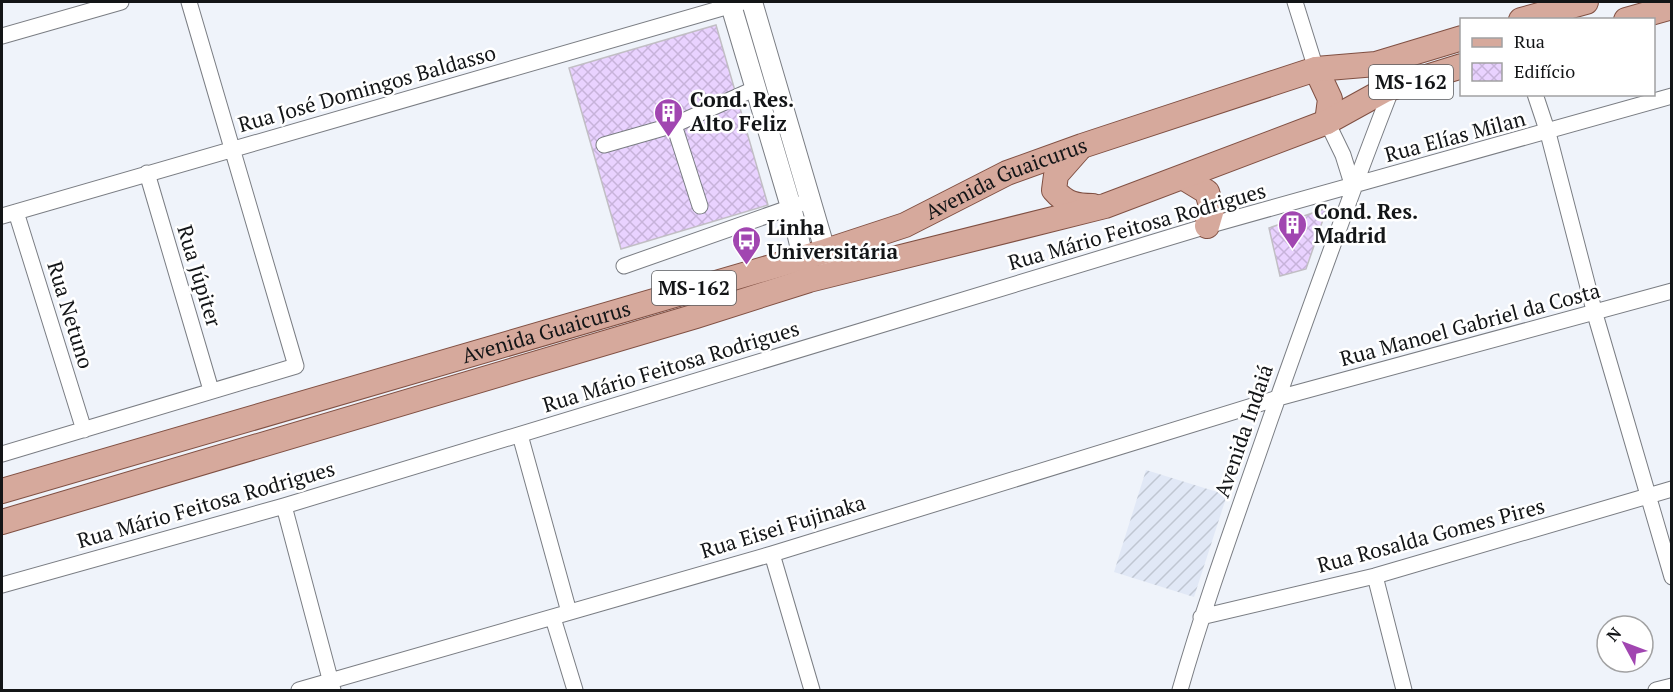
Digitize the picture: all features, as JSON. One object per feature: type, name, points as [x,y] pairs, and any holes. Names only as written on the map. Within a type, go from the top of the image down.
[{"type":"main road","points":[[1528,18],[1586,2]]},
{"type":"main road","points":[[1633,18],[1671,7]]},
{"type":"main road","name":"Avenida Guaicurus","points":[[2,522],[684,320],[809,280],[820,261],[905,225],[1007,173],[1313,60],[1376,64],[1460,38]]},
{"type":"main road","points":[[1313,60],[1330,99],[1327,122]]},
{"type":"main road","name":"Avenida Guaicurus","points":[[2,490],[820,261],[1105,206],[1327,122],[1362,101],[1392,88],[1460,66]]},
{"type":"main road","points":[[1082,146],[1063,163],[1056,175],[1054,190],[1063,200],[1076,206],[1105,206]]},
{"type":"main road","points":[[1184,178],[1207,192],[1212,209],[1207,226]]},
{"type":"street","points":[[2,36],[121,2]]},
{"type":"street","points":[[2,454],[296,366],[189,2]]},
{"type":"street","points":[[735,2],[754,89],[791,207],[820,261]]},
{"type":"street","name":"Rua José Domingos Baldasso","points":[[9,214],[735,2]]},
{"type":"street","points":[[752,2],[811,201],[820,261]]},
{"type":"street","points":[[1295,2],[1313,60]]},
{"type":"street","name":"Avenida Indaiá","points":[[1180,690],[1201,617],[1278,398],[1353,187],[1392,88]]},
{"type":"street","points":[[604,145],[674,125],[754,89]]},
{"type":"street","points":[[1536,96],[1548,133],[1595,314],[1671,577]]},
{"type":"street","name":"Rua Elías Milan","points":[[1353,187],[1671,96]]},
{"type":"street","points":[[1327,122],[1343,155],[1353,187]]},
{"type":"street","points":[[674,125],[700,206]]},
{"type":"street","name":"Rua Júpiter","points":[[147,173],[211,390]]},
{"type":"street","name":"Rua Mário Feitosa Rodrigues","points":[[2,585],[284,506],[1207,226],[1353,187]]},
{"type":"street","points":[[624,266],[811,201]]},
{"type":"street","name":"Rua Netuno","points":[[9,214],[84,430]]},
{"type":"street","name":"Rua Manoel Gabriel da Costa","points":[[1278,398],[1595,314],[1671,291]]},
{"type":"street","name":"Rua Eisei Fujinaka","points":[[298,690],[332,686],[569,612],[772,554],[1278,398]]},
{"type":"street","points":[[520,435],[569,612]]},
{"type":"street","name":"Rua Rosalda Gomes Pires","points":[[1201,617],[1375,576],[1671,489]]},
{"type":"street","points":[[284,506],[332,686]]},
{"type":"street","points":[[772,554],[812,690]]},
{"type":"street","points":[[1375,576],[1404,690]]},
{"type":"street","points":[[554,618],[574,690]]},
{"type":"street","points":[[1656,690],[1671,686]]},
{"type":"shaded area","points":[[1146,470],[1227,495],[1194,597],[1114,572]]},
{"type":"building","name":"Cond. Res. Alto Feliz","points":[[716,25],[768,205],[621,249],[569,68]]},
{"type":"building","name":"Cond. Res. Madrid","points":[[1327,208],[1306,269],[1280,276],[1269,228]]},
{"type":"place","name":"Cond. Res. Alto Feliz","points":[[669,138]]},
{"type":"place","name":"Cond. Res. Madrid","points":[[1293,250]]},
{"type":"place","name":"Linha Universitária","points":[[746,266]]}]
